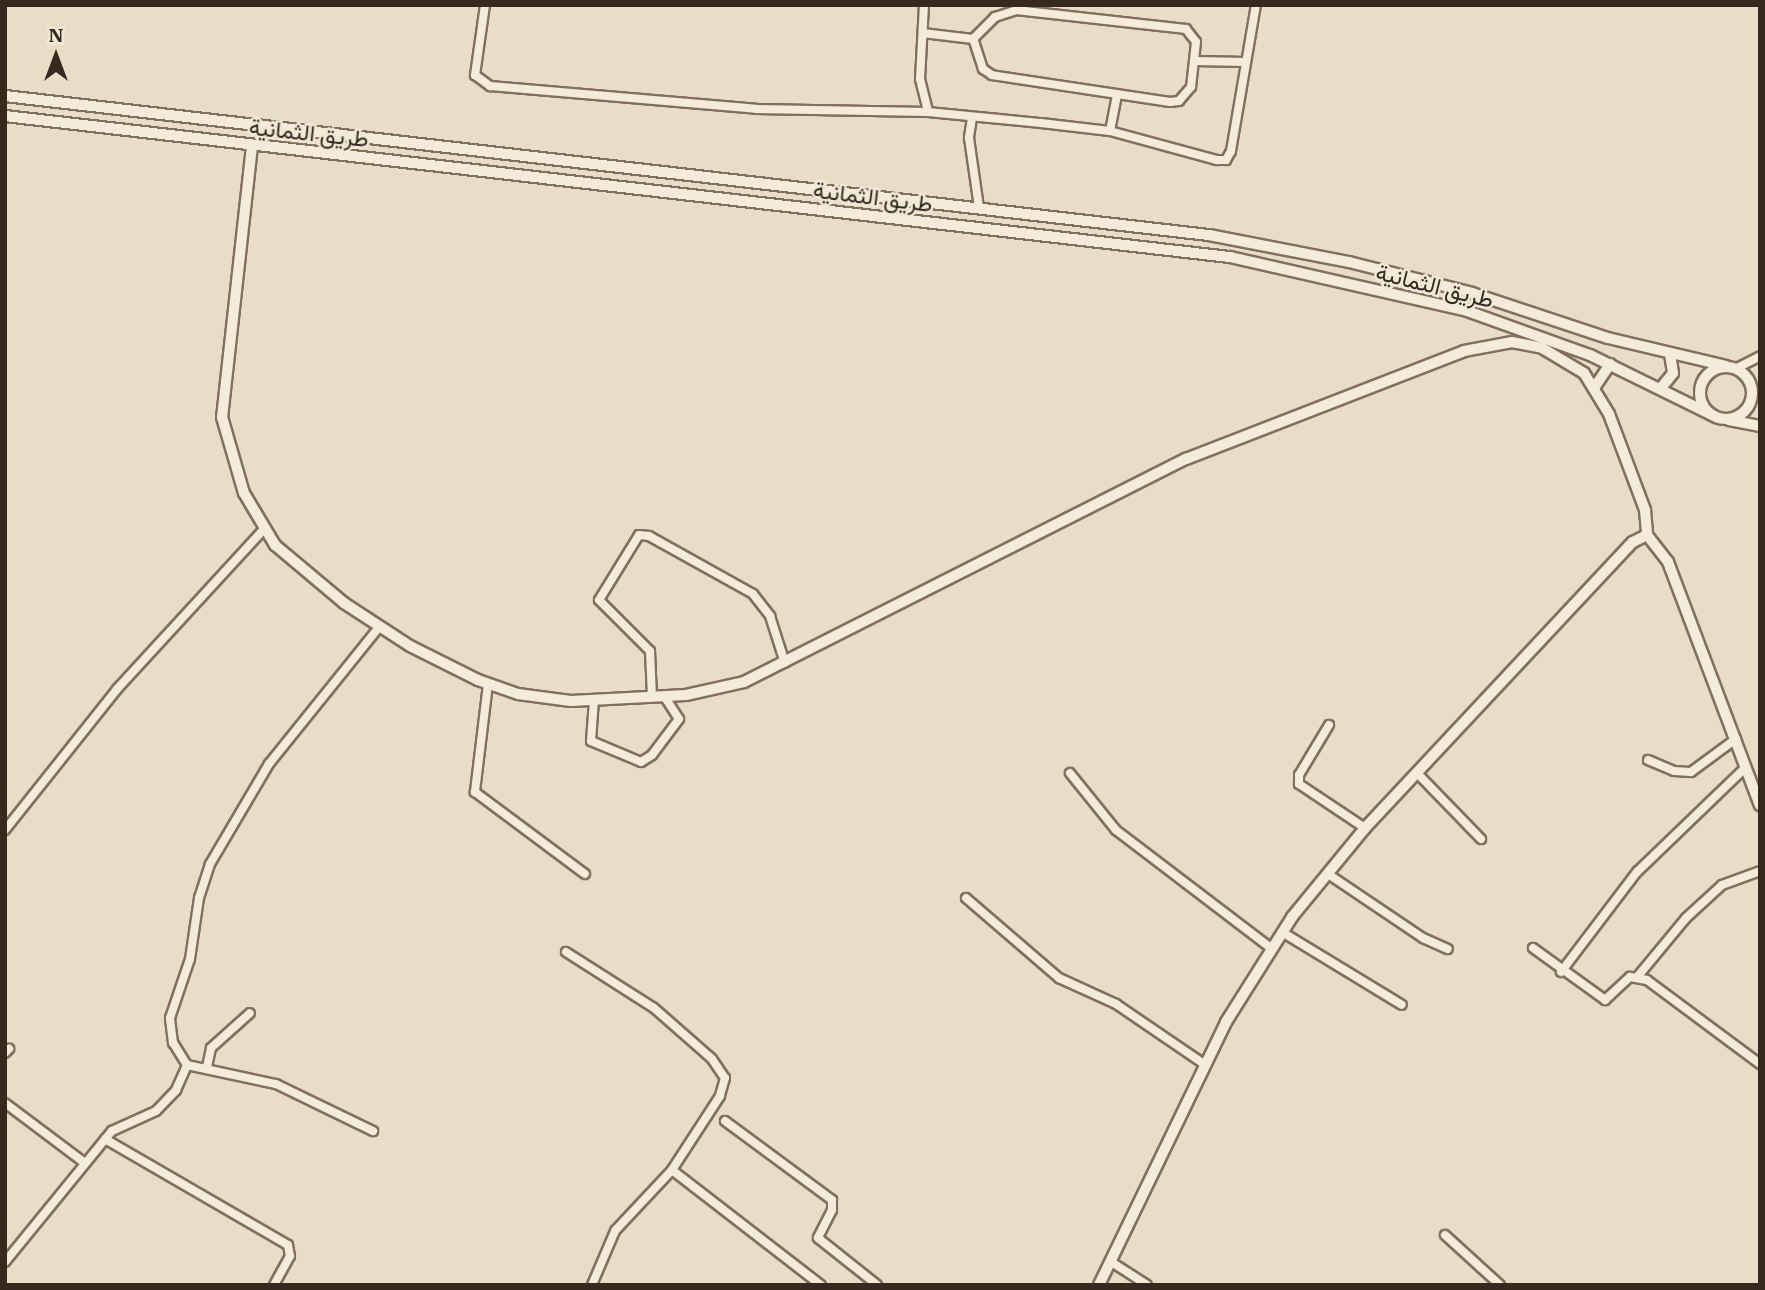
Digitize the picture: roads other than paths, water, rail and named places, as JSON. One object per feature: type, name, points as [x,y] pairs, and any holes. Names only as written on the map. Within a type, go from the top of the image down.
[{"type":"street","points":[[485,5],[475,75],[490,86],[755,109],[928,112],[1110,131],[1226,160],[1256,5]]},
{"type":"street","points":[[924,5],[920,79],[928,112]]},
{"type":"street","points":[[1028,10],[1178,26],[1196,42],[1191,87],[1179,101],[1001,79],[983,69],[973,39],[995,17],[1028,10]]},
{"type":"street","points":[[923,33],[973,39]]},
{"type":"street","points":[[1195,61],[1246,62]]},
{"type":"street","points":[[1110,131],[1118,95]]},
{"type":"street","points":[[5,96],[1209,235],[1349,262],[1472,293],[1670,354],[1734,369],[1760,381]]},
{"type":"street","name":"طريق الثمانية","points":[[5,116],[1230,257],[1467,311],[1610,364],[1712,415]]},
{"type":"street","points":[[972,118],[969,138],[979,207]]},
{"type":"street","points":[[252,146],[222,417],[236,470],[263,530],[280,550],[379,628],[488,684],[551,700],[652,697],[727,687],[785,663],[1186,459],[1464,351],[1500,342],[1542,348],[1584,373],[1594,388],[1645,510],[1647,535],[1668,562],[1760,805]]},
{"type":"street","points":[[1661,388],[1673,373],[1670,354]]},
{"type":"street","points":[[1760,356],[1734,369],[1706,376],[1700,386],[1702,404],[1712,415],[1760,426]]},
{"type":"street","points":[[1594,388],[1610,364]]},
{"type":"street","points":[[1725,419],[1738,416],[1750,404],[1751,385],[1734,369]]},
{"type":"street","points":[[5,830],[117,689],[263,530]]},
{"type":"street","points":[[652,697],[650,651],[599,600],[639,535],[753,594],[769,616],[785,663]]},
{"type":"street","points":[[1099,1285],[1113,1263],[1204,1064],[1282,932],[1365,828],[1633,542],[1647,535]]},
{"type":"street","points":[[187,1065],[173,1043],[170,1018],[185,978],[211,864],[269,764],[379,628]]},
{"type":"street","points":[[488,684],[475,792],[585,874]]},
{"type":"street","points":[[594,700],[591,741],[641,762],[652,755],[679,719],[664,696]]},
{"type":"street","points":[[1329,725],[1297,780],[1301,787],[1365,828]]},
{"type":"street","points":[[1648,760],[1674,771],[1691,772],[1736,739]]},
{"type":"street","points":[[1561,972],[1637,872],[1745,768]]},
{"type":"street","points":[[1070,773],[1116,830],[1272,949]]},
{"type":"street","points":[[1417,773],[1481,839]]},
{"type":"street","points":[[1638,976],[1686,918],[1723,885],[1760,871]]},
{"type":"street","points":[[1328,874],[1423,938],[1448,948]]},
{"type":"street","points":[[966,898],[1059,978],[1116,1004],[1204,1064]]},
{"type":"street","points":[[1282,932],[1402,1005]]},
{"type":"street","points":[[1533,948],[1561,972],[1605,1000],[1630,977],[1638,976],[1760,1064]]},
{"type":"street","points":[[566,952],[654,1008],[723,1072],[725,1084],[672,1170],[615,1231],[592,1285]]},
{"type":"street","points":[[207,1067],[211,1048],[250,1013]]},
{"type":"street","points":[[187,1065],[207,1067],[288,1088],[373,1131]]},
{"type":"street","points":[[5,1262],[105,1139],[168,1102],[187,1065]]},
{"type":"street","points":[[5,1103],[85,1163]]},
{"type":"street","points":[[725,1121],[832,1200],[832,1210],[818,1238],[877,1285]]},
{"type":"street","points":[[105,1139],[288,1245],[290,1256],[274,1285]]},
{"type":"street","points":[[672,1170],[821,1285]]},
{"type":"street","points":[[1445,1236],[1500,1285]]},
{"type":"street","points":[[1113,1263],[1147,1285]]}]
